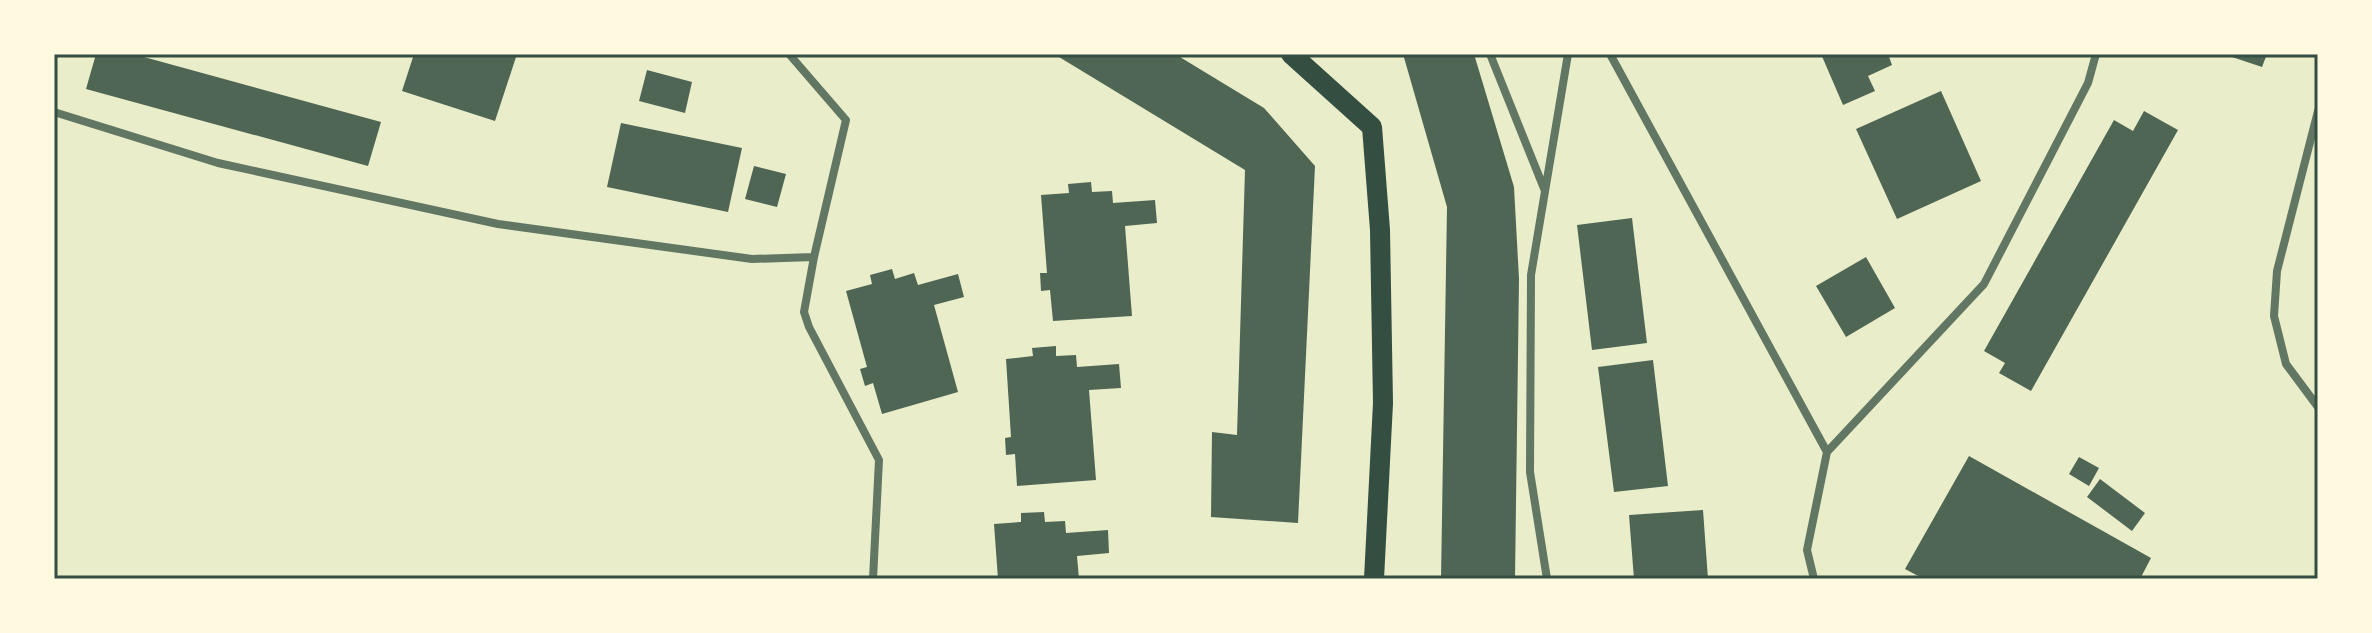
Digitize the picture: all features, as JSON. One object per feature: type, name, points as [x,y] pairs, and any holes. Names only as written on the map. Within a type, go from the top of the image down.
[{"type":"main road","points":[[1291,54],[1372,127],[1380,230],[1383,403],[1374,579]]},
{"type":"street","points":[[789,54],[846,120],[804,312],[879,460],[873,579]]},
{"type":"street","points":[[1490,54],[1545,192]]},
{"type":"street","points":[[1547,579],[1530,472],[1531,275],[1568,54]]},
{"type":"street","points":[[1610,54],[1827,452]]},
{"type":"street","points":[[1814,579],[1807,550],[1827,452],[1984,284],[2088,83],[2096,54]]},
{"type":"street","points":[[2318,111],[2277,271],[2274,316],[2286,364],[2318,407]]},
{"type":"street","points":[[54,112],[218,163],[498,224],[752,259],[814,257]]},
{"type":"building","points":[[96,54],[133,54],[381,122],[368,166],[86,89]]},
{"type":"building","points":[[414,54],[517,54],[495,121],[402,91]]},
{"type":"building","points":[[1054,54],[1175,54],[1264,108],[1315,166],[1298,523],[1211,517],[1212,432],[1237,435],[1245,170]]},
{"type":"building","points":[[1403,54],[1474,54],[1514,187],[1519,279],[1515,579],[1441,579],[1447,207]]},
{"type":"building","points":[[1821,54],[1888,54],[1892,65],[1868,76],[1875,91],[1843,105]]},
{"type":"building","points":[[2223,54],[2267,54],[2262,67]]},
{"type":"building","points":[[647,70],[692,82],[685,113],[639,101]]},
{"type":"building","points":[[1941,91],[1981,181],[1897,219],[1856,129]]},
{"type":"building","points":[[2144,111],[2178,130],[2031,391],[1999,373],[2005,363],[1984,351],[2114,120],[2133,131]]},
{"type":"building","points":[[621,123],[742,148],[728,212],[607,187]]},
{"type":"building","points":[[754,166],[786,174],[777,207],[745,199]]},
{"type":"building","points":[[1091,182],[1092,192],[1112,191],[1113,203],[1155,200],[1157,223],[1125,226],[1132,316],[1053,321],[1050,290],[1041,291],[1040,273],[1047,273],[1041,195],[1069,193],[1068,184]]},
{"type":"building","points":[[1632,218],[1647,343],[1592,350],[1577,225]]},
{"type":"building","points":[[1866,257],[1895,308],[1846,337],[1816,286]]},
{"type":"building","points":[[892,269],[895,279],[914,273],[918,285],[958,274],[964,297],[934,305],[958,392],[882,414],[873,383],[865,386],[860,369],[867,367],[846,291],[872,284],[870,275]]},
{"type":"building","points":[[1056,346],[1056,356],[1076,355],[1077,367],[1119,364],[1121,388],[1089,390],[1096,480],[1017,486],[1015,454],[1006,455],[1005,438],[1011,437],[1006,359],[1033,356],[1032,348]]},
{"type":"building","points":[[1653,360],[1668,486],[1614,492],[1598,367]]},
{"type":"building","points":[[1969,456],[2151,558],[2140,579],[1924,579],[1905,569]]},
{"type":"building","points":[[2079,457],[2099,468],[2089,486],[2069,474]]},
{"type":"building","points":[[2100,479],[2145,513],[2132,531],[2087,497]]},
{"type":"building","points":[[1703,510],[1708,579],[1634,579],[1629,515]]},
{"type":"building","points":[[1044,512],[1045,522],[1065,521],[1066,533],[1108,530],[1109,553],[1077,556],[1079,579],[998,579],[994,524],[1021,522],[1021,513]]}]
